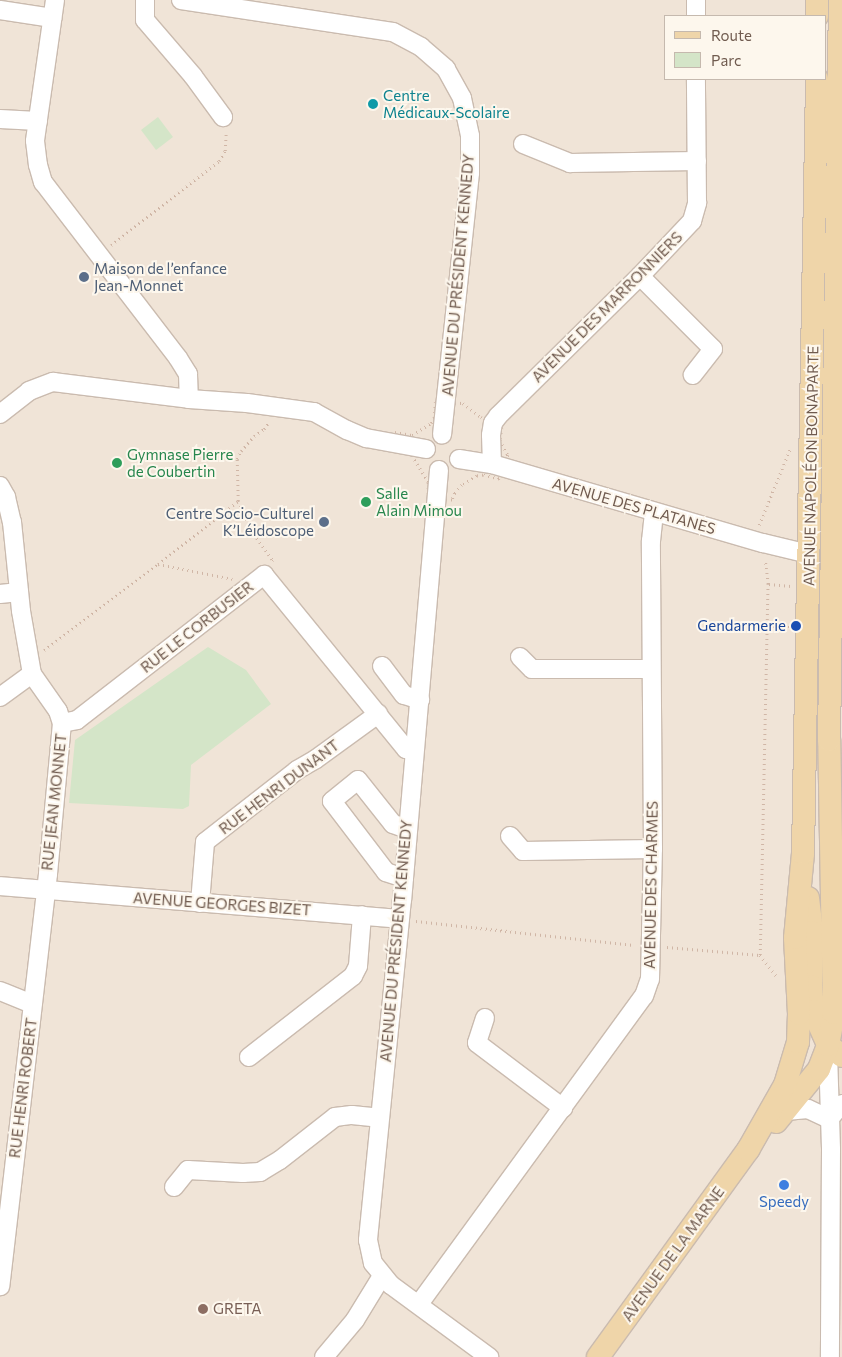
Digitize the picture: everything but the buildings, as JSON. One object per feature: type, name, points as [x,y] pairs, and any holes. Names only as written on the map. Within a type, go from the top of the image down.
[{"type":"main road","points":[[817,0],[817,15]]},
{"type":"main road","name":"AVENUE NAPOLÉON BONAPARTE","points":[[833,1040],[838,978],[829,731],[839,287],[840,0]]},
{"type":"main road","name":"AVENUE NAPOLÉON BONAPARTE","points":[[798,1042],[799,1008],[795,969],[795,938],[802,853],[817,80]]},
{"type":"main road","name":"AVENUE NAPOLÉON BONAPARTE","points":[[802,853],[812,932],[812,1006],[833,1040]]},
{"type":"main road","points":[[798,1042],[833,1040]]},
{"type":"main road","name":"AVENUE DE LA MARNE","points":[[748,1150],[786,1111],[819,1069],[833,1040]]},
{"type":"main road","name":"AVENUE DE LA MARNE","points":[[598,1357],[748,1150],[784,1085],[798,1042]]},
{"type":"street","points":[[55,0],[35,141],[38,165],[43,182],[178,358],[188,374],[189,399]]},
{"type":"street","points":[[145,0],[145,20],[193,76],[223,116]]},
{"type":"street","name":"AVENUE DU PRÉSIDENT KENNEDY","points":[[181,0],[393,32],[421,47],[446,69],[462,98],[470,136],[470,173],[442,436]]},
{"type":"street","points":[[696,0],[696,15]]},
{"type":"street","points":[[0,10],[52,18]]},
{"type":"street","name":"AVENUE DES MARRONNIERS","points":[[492,464],[491,435],[493,424],[498,416],[640,276],[692,221],[697,203],[696,80]]},
{"type":"street","points":[[0,119],[38,122]]},
{"type":"street","points":[[523,144],[570,163],[696,161]]},
{"type":"street","points":[[640,276],[713,349],[692,374]]},
{"type":"street","points":[[0,414],[29,391],[53,382],[189,399],[277,406],[314,412],[366,438],[426,449]]},
{"type":"street","points":[[442,436],[456,442],[460,451],[459,459],[450,469],[439,470],[429,464],[426,449],[431,439],[442,436]]},
{"type":"street","name":"AVENUE DES PLATANES","points":[[459,459],[492,464],[763,543],[809,554]]},
{"type":"street","name":"AVENUE DU PRÉSIDENT KENNEDY","points":[[439,470],[404,878],[368,1240],[373,1263],[382,1276],[489,1357]]},
{"type":"street","name":"RUE JEAN MONNET","points":[[0,486],[6,497],[12,522],[19,592],[30,668],[58,711],[62,723],[45,890]]},
{"type":"street","name":"AVENUE DES CHARMES","points":[[419,1304],[644,996],[650,979],[652,849],[651,541],[654,512]]},
{"type":"street","name":"RUE LE CORBUSIER","points":[[62,723],[77,720],[264,575],[406,749],[414,751]]},
{"type":"street","points":[[0,594],[19,592]]},
{"type":"street","points":[[520,657],[532,669],[651,669]]},
{"type":"street","points":[[382,666],[404,695],[420,700]]},
{"type":"street","points":[[0,696],[30,668]]},
{"type":"street","name":"RUE HENRI DUNANT","points":[[200,903],[205,842],[296,770],[316,759],[378,714]]},
{"type":"street","points":[[404,878],[386,872],[332,801],[358,780],[393,824],[407,829]]},
{"type":"street","points":[[510,836],[523,851],[652,849]]},
{"type":"street","name":"AVENUE GEORGES BIZET","points":[[0,886],[362,915],[400,920]]},
{"type":"street","name":"RUE HENRI ROBERT","points":[[0,1286],[45,890]]},
{"type":"street","points":[[249,1057],[353,976],[358,966],[362,915]]},
{"type":"street","points":[[0,991],[32,1004]]},
{"type":"street","points":[[485,1018],[477,1043],[563,1108]]},
{"type":"street","points":[[830,1357],[829,1119],[833,1040]]},
{"type":"street","points":[[829,1119],[842,1104]]},
{"type":"street","points":[[786,1111],[808,1109],[829,1119]]},
{"type":"street","points":[[174,1187],[188,1170],[260,1172],[280,1160],[335,1117],[352,1115],[379,1118]]},
{"type":"street","points":[[324,1357],[355,1320],[382,1276]]},
{"type":"path","points":[[99,254],[219,161],[225,151]]},
{"type":"path","points":[[266,565],[273,560],[254,534],[238,502],[237,459],[241,451],[254,436],[264,429],[277,406]]},
{"type":"path","points":[[783,985],[760,955],[768,584],[759,522],[791,448]]},
{"type":"path","points":[[30,668],[238,502]]},
{"type":"path","points":[[158,564],[235,579],[244,590]]},
{"type":"path","points":[[768,627],[794,628]]},
{"type":"path","points":[[400,920],[651,947],[760,955]]},
{"type":"shaded area","points":[[0,0],[842,0],[842,1357],[0,1357]]},
{"type":"green space","points":[[158,117],[173,137],[156,150],[141,130]]},
{"type":"green space","points":[[208,647],[246,670],[271,704],[191,765],[189,806],[183,809],[69,803],[75,740]]},
{"type":"place","name":"Centre Médicaux-Scolaire","points":[[373,104]]},
{"type":"place","name":"Maison de l’enfance Jean-Monnet","points":[[84,277]]},
{"type":"place","name":"Gymnase Pierre de Coubertin","points":[[117,463]]},
{"type":"place","name":"Salle Alain Mimou","points":[[366,502]]},
{"type":"place","name":"Centre Socio-Culturel K’Léidoscope","points":[[324,522]]},
{"type":"place","name":"Gendarmerie","points":[[796,626]]},
{"type":"place","name":"Speedy","points":[[784,1185]]},
{"type":"place","name":"GRETA","points":[[203,1309]]}]
